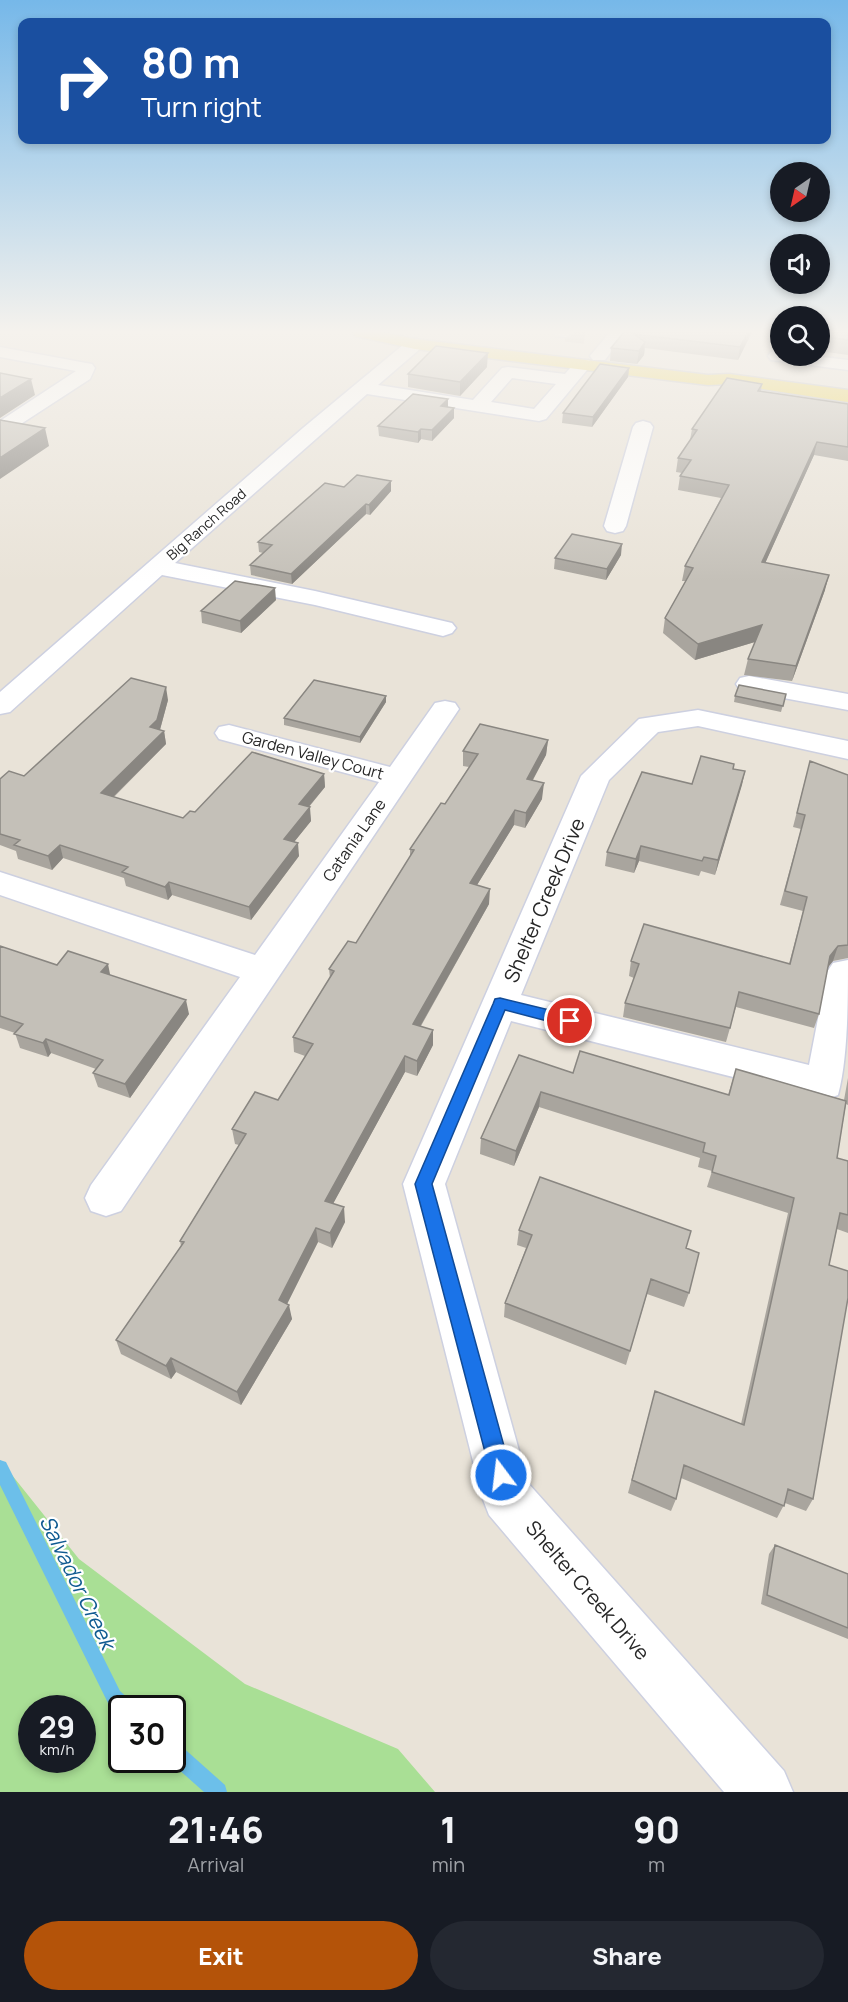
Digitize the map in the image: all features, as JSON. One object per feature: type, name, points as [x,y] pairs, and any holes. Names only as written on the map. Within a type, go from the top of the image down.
[{"type":"street","points":[[1,427],[19,416]]},
{"type":"street","name":"Big Ranch Road","points":[[0,706],[330,416]]},
{"type":"street","points":[[615,526],[643,427]]},
{"type":"street","points":[[158,567],[315,598],[443,628]]},
{"type":"street","points":[[749,684],[839,700],[826,752]]},
{"type":"street","name":"Catania Lane","points":[[106,1198],[445,710]]},
{"type":"street","name":"Shelter Creek Drive","points":[[764,1792],[507,1497],[424,1184],[596,776],[649,725],[698,718],[826,752]]},
{"type":"street","name":"Garden Valley Court","points":[[229,733],[398,778]]},
{"type":"street","points":[[0,883],[263,971]]},
{"type":"street","points":[[500,1004],[825,1084],[845,972]]},
{"type":"green space","points":[[0,1460],[79,1559],[245,1684],[398,1749],[435,1792],[0,1792]]},
{"type":"building","points":[[389,416],[446,416],[432,430],[421,429],[418,432],[378,426]]},
{"type":"building","points":[[701,416],[848,416],[848,447],[817,442],[762,562],[829,575],[796,666],[748,659],[762,625],[698,644],[665,618],[693,568],[685,566],[729,485],[680,476],[691,460],[678,458],[697,430],[692,429]]},
{"type":"building","points":[[0,420],[45,428],[0,458]]},
{"type":"building","points":[[357,475],[391,481],[369,505],[366,504],[291,574],[250,565],[272,545],[258,542],[325,483],[344,487]]},
{"type":"building","points":[[572,534],[622,544],[607,569],[555,558]]},
{"type":"building","points":[[235,581],[275,588],[240,621],[201,611]]},
{"type":"building","points":[[131,678],[166,687],[157,720],[150,727],[164,731],[101,793],[183,818],[190,811],[195,812],[252,752],[324,774],[299,804],[310,807],[284,839],[298,843],[249,907],[169,882],[165,887],[122,872],[128,867],[60,845],[48,856],[14,845],[20,840],[0,834],[0,779],[9,771],[24,776]]},
{"type":"building","points":[[314,680],[386,696],[360,737],[284,718]]},
{"type":"building","points":[[739,685],[786,694],[783,706],[735,696]]},
{"type":"building","points":[[480,724],[548,740],[527,779],[544,783],[526,813],[515,810],[470,883],[490,889],[413,1024],[433,1030],[417,1061],[405,1056],[325,1201],[344,1207],[330,1233],[316,1228],[279,1300],[289,1305],[237,1392],[171,1358],[166,1366],[116,1340],[184,1242],[180,1241],[246,1134],[232,1129],[255,1092],[278,1100],[313,1044],[293,1037],[334,971],[329,969],[348,941],[356,943],[414,850],[410,849],[441,803],[445,804],[478,754],[463,751]]},
{"type":"building","points":[[701,756],[734,764],[733,769],[745,771],[718,860],[704,857],[702,861],[641,846],[636,859],[607,852],[642,772],[692,784]]},
{"type":"building","points":[[810,761],[848,775],[848,945],[838,946],[830,956],[819,1014],[739,992],[730,1028],[625,1003],[639,964],[631,961],[644,924],[790,964],[807,897],[785,891],[805,815],[797,813]]},
{"type":"building","points":[[0,946],[57,965],[68,951],[108,964],[101,972],[186,1000],[125,1084],[93,1073],[103,1060],[46,1039],[43,1043],[14,1034],[23,1024],[0,1016]]},
{"type":"building","points":[[580,1051],[729,1095],[736,1069],[846,1101],[837,1158],[848,1161],[848,1215],[840,1213],[829,1265],[848,1271],[848,1298],[813,1499],[788,1489],[784,1506],[684,1465],[676,1499],[632,1480],[655,1391],[744,1425],[794,1198],[712,1172],[716,1156],[703,1152],[705,1143],[541,1092],[516,1151],[481,1138],[519,1055],[573,1073]]},
{"type":"building","points":[[540,1177],[691,1231],[686,1248],[699,1253],[689,1293],[651,1279],[630,1351],[505,1303],[532,1235],[519,1230]]},
{"type":"building","points":[[775,1545],[848,1574],[848,1628],[767,1595]]},
{"type":"waterway","name":"Salvador Creek","points":[[0,1468],[113,1695]]},
{"type":"waterway","name":"Salvador Creek","points":[[186,1763],[218,1792]]},
{"type":"route","points":[[501,1475],[424,1184],[500,1004],[570,1021]]}]
